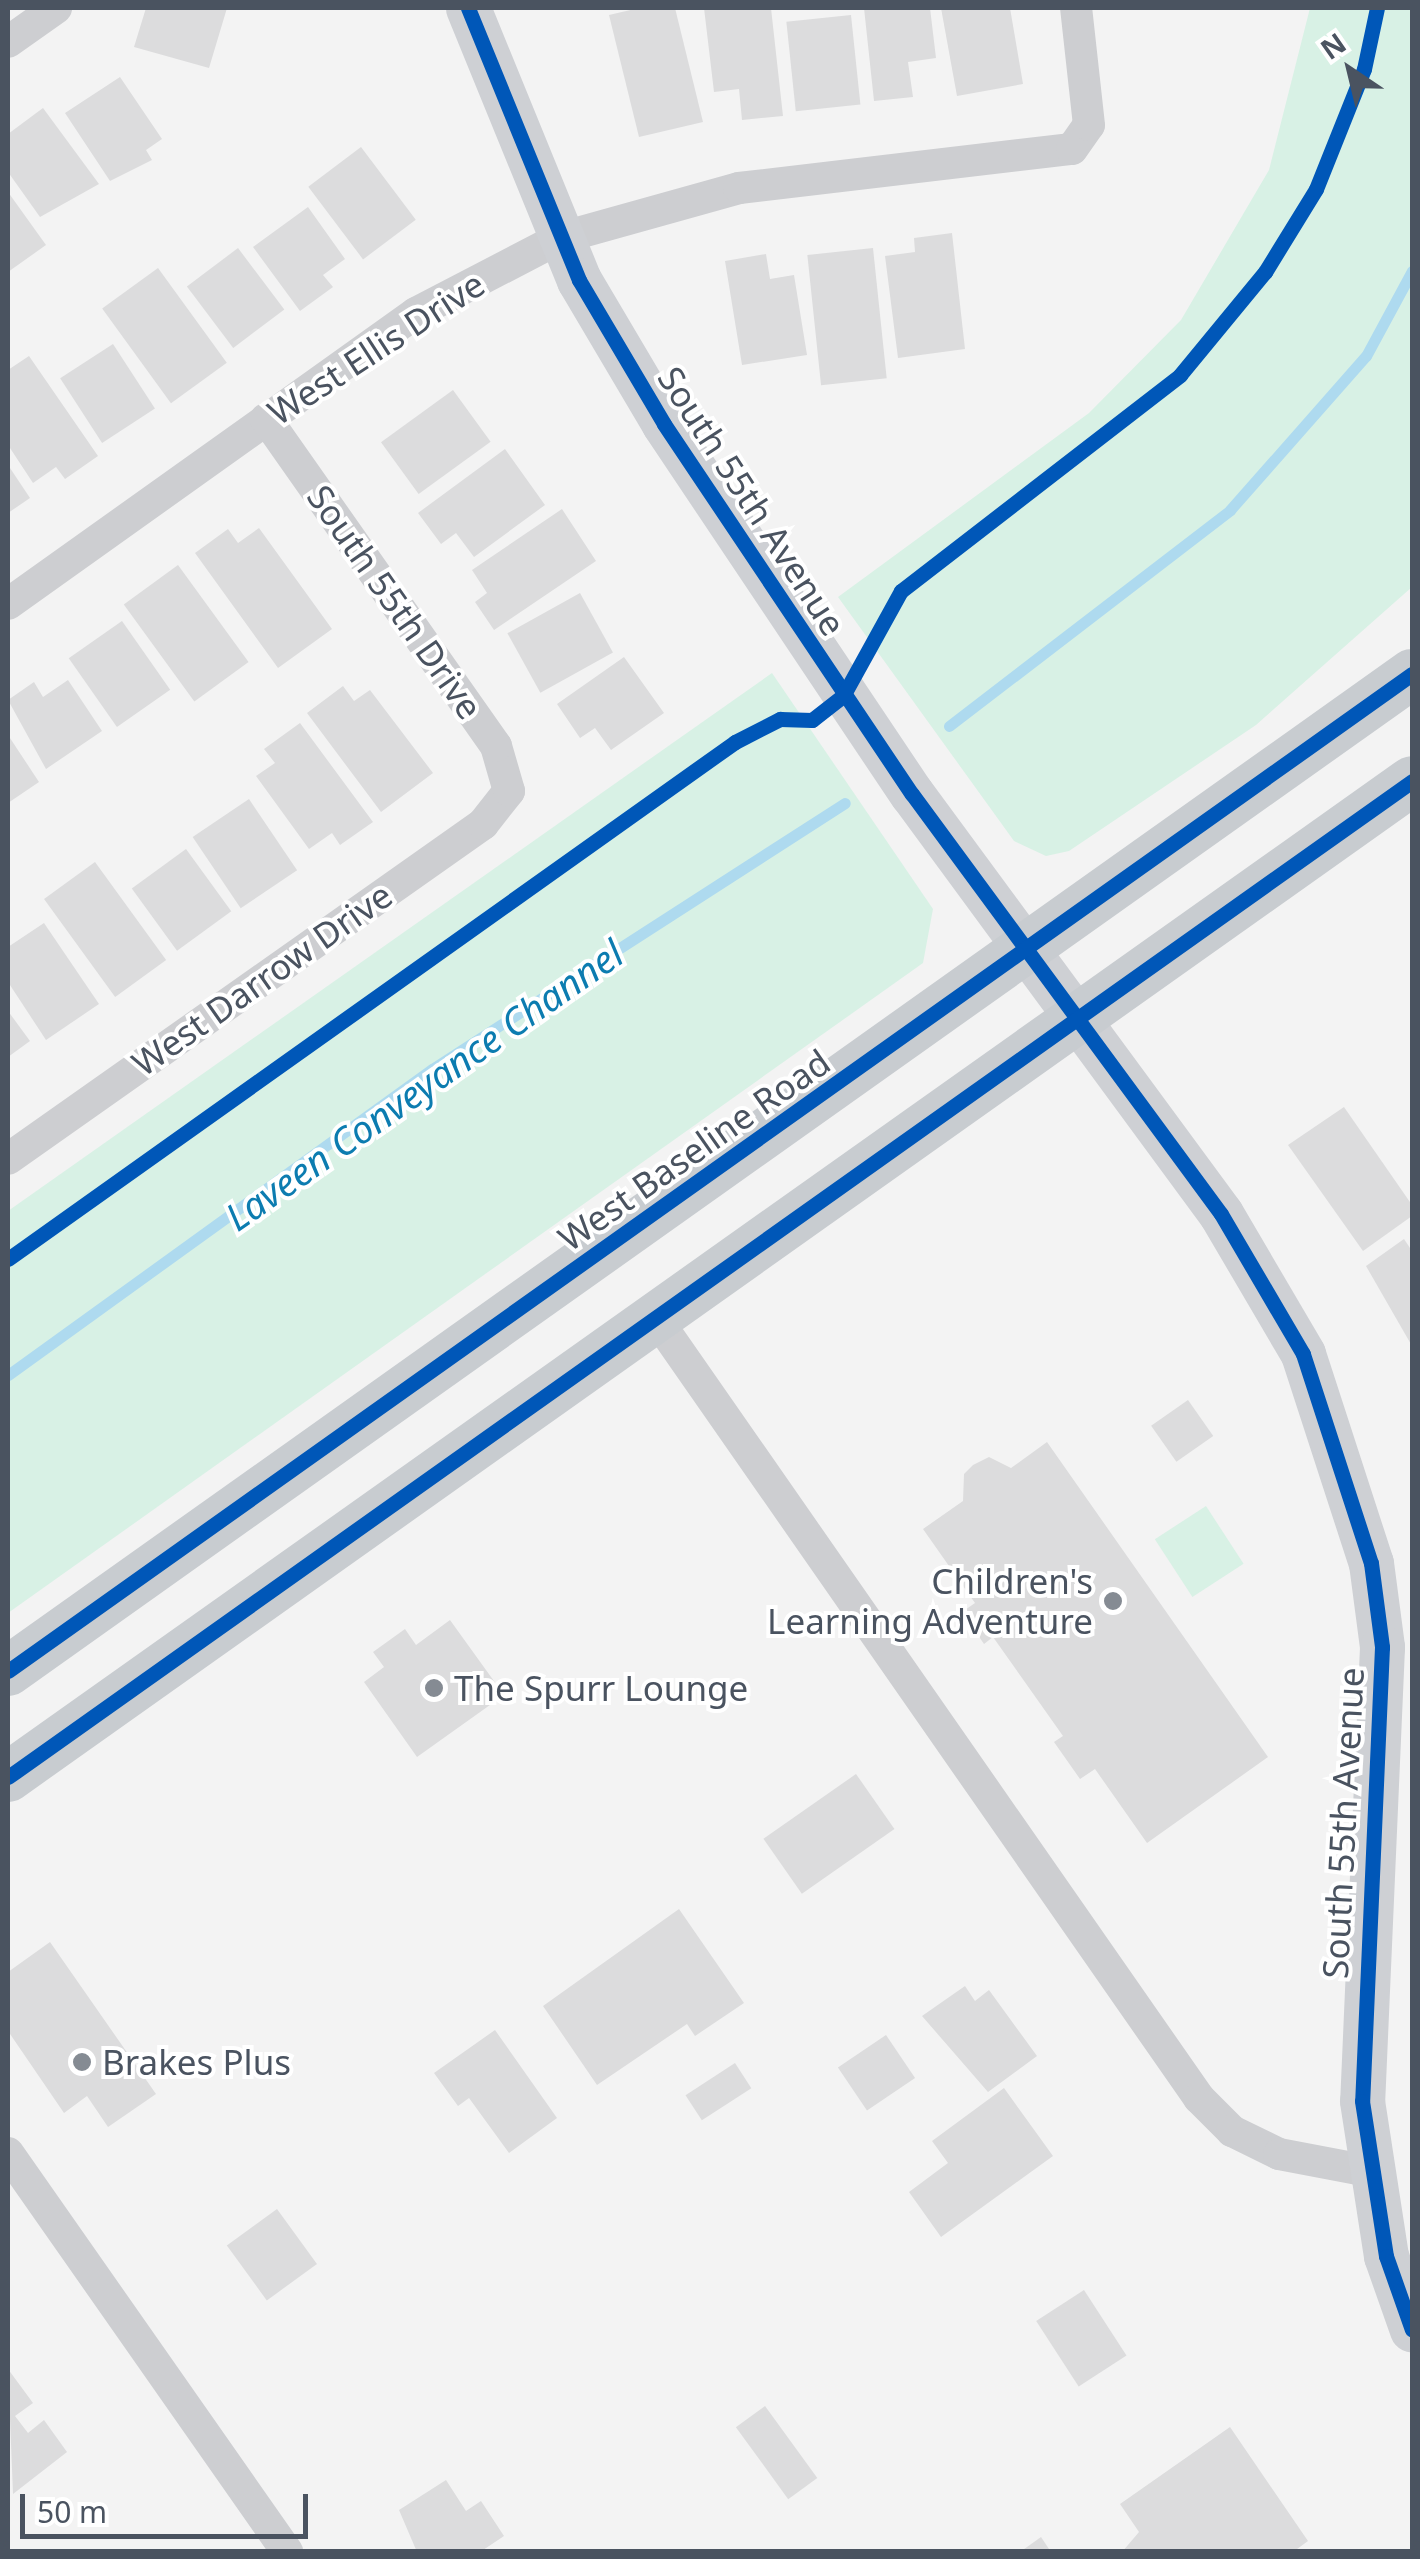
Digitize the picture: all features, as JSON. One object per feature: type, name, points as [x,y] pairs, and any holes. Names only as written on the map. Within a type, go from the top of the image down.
[{"type":"main road","name":"West Baseline Road","points":[[8,1671],[1029,950],[1412,674]]},
{"type":"main road","points":[[8,1776],[1412,781]]},
{"type":"street","points":[[8,42],[56,8]]},
{"type":"street","name":"South 55th Avenue","points":[[468,8],[560,238],[664,424],[872,738],[1080,1016],[1221,1214],[1303,1354],[1371,1563],[1384,1737],[1360,2024],[1368,2171],[1412,2330]]},
{"type":"street","name":"West Ellis Drive","points":[[8,604],[416,312],[560,238],[740,188],[1082,143],[1089,124],[1076,8]]},
{"type":"street","name":"South 55th Drive","points":[[266,419],[496,746],[509,792]]},
{"type":"street","name":"West Darrow Drive","points":[[8,1159],[483,824],[509,792]]},
{"type":"street","points":[[655,1317],[1199,2098],[1232,2131],[1279,2154],[1368,2171]]},
{"type":"street","points":[[8,2153],[287,2552]]},
{"type":"green space","points":[[1310,8],[1412,8],[1412,587],[1256,725],[1069,851],[1046,856],[1014,841],[838,597],[1089,413],[1181,320],[1269,170]]},
{"type":"green space","points":[[772,673],[933,909],[923,963],[8,1613],[8,1211]]},
{"type":"green space","points":[[1206,1506],[1244,1564],[1192,1597],[1155,1539]]},
{"type":"building","points":[[146,8],[227,8],[209,68],[134,47]]},
{"type":"building","points":[[639,8],[675,8],[703,122],[639,137],[609,15]]},
{"type":"building","points":[[704,8],[771,8],[783,116],[742,120],[739,89],[714,92]]},
{"type":"building","points":[[864,8],[930,8],[936,58],[908,62],[913,97],[874,101]]},
{"type":"building","points":[[941,8],[1010,8],[1023,84],[957,96]]},
{"type":"building","points":[[851,15],[860,105],[796,111],[786,22]]},
{"type":"building","points":[[120,77],[162,139],[146,150],[152,160],[110,181],[65,113]]},
{"type":"building","points":[[43,108],[99,184],[40,217],[8,172],[8,134]]},
{"type":"building","points":[[361,147],[416,220],[363,259],[308,187]]},
{"type":"building","points":[[8,192],[46,245],[8,272]]},
{"type":"building","points":[[308,207],[345,259],[323,275],[333,287],[300,311],[253,247]]},
{"type":"building","points":[[952,233],[965,349],[898,358],[885,256],[915,252],[914,238]]},
{"type":"building","points":[[238,248],[284,309],[233,348],[187,287]]},
{"type":"building","points":[[873,248],[887,378],[821,385],[807,255]]},
{"type":"building","points":[[766,254],[770,279],[794,275],[807,355],[742,365],[725,261]]},
{"type":"building","points":[[158,268],[227,363],[171,403],[102,309]]},
{"type":"building","points":[[113,344],[155,409],[102,443],[60,378]]},
{"type":"building","points":[[29,356],[98,456],[65,479],[56,467],[33,483],[8,445],[8,370]]},
{"type":"building","points":[[453,390],[491,442],[419,494],[381,442]]},
{"type":"building","points":[[505,449],[545,505],[474,557],[456,533],[441,544],[418,513]]},
{"type":"building","points":[[8,465],[30,498],[8,513]]},
{"type":"building","points":[[562,509],[596,561],[494,630],[475,602],[487,593],[472,570]]},
{"type":"building","points":[[259,528],[332,629],[278,668],[195,553],[228,529],[238,543]]},
{"type":"building","points":[[178,565],[249,662],[194,701],[124,604]]},
{"type":"building","points":[[580,593],[613,652],[540,693],[507,633]]},
{"type":"building","points":[[122,621],[170,690],[117,727],[69,658]]},
{"type":"building","points":[[624,657],[664,713],[611,750],[595,728],[580,738],[557,704]]},
{"type":"building","points":[[68,680],[102,731],[46,769],[8,700],[34,682],[43,697]]},
{"type":"building","points":[[343,686],[354,701],[370,690],[433,773],[381,812],[307,713]]},
{"type":"building","points":[[300,723],[373,822],[340,845],[332,833],[309,849],[256,776],[275,763],[264,749]]},
{"type":"building","points":[[8,735],[39,782],[8,803]]},
{"type":"building","points":[[249,799],[297,870],[241,908],[193,837]]},
{"type":"building","points":[[186,849],[231,911],[177,951],[132,888]]},
{"type":"building","points":[[95,862],[166,960],[115,997],[44,899]]},
{"type":"building","points":[[44,923],[99,1004],[46,1040],[8,982],[8,947]]},
{"type":"building","points":[[8,1011],[30,1041],[8,1057]]},
{"type":"building","points":[[1344,1107],[1412,1205],[1412,1216],[1363,1251],[1288,1145]]},
{"type":"building","points":[[1404,1239],[1412,1251],[1412,1346],[1366,1266]]},
{"type":"building","points":[[1188,1400],[1213,1436],[1176,1462],[1151,1426]]},
{"type":"building","points":[[1047,1442],[1268,1757],[1147,1843],[1095,1769],[1080,1779],[1054,1742],[1063,1736],[993,1637],[984,1644],[962,1612],[975,1603],[923,1529],[963,1501],[964,1474],[973,1465],[989,1457],[1011,1468]]},
{"type":"building","name":"The Spurr Lounge","points":[[450,1620],[504,1695],[417,1757],[364,1682],[384,1667],[373,1652],[405,1629],[416,1645]]},
{"type":"building","points":[[856,1774],[894,1829],[802,1894],[763,1839]]},
{"type":"building","points":[[679,1909],[744,2003],[695,2036],[687,2024],[597,2085],[543,2006]]},
{"type":"building","name":"Brakes Plus","points":[[50,1942],[156,2094],[108,2127],[87,2096],[64,2113],[8,2031],[8,1972]]},
{"type":"building","points":[[965,1986],[975,2001],[989,1990],[1037,2056],[988,2092],[922,2016]]},
{"type":"building","points":[[495,2030],[557,2118],[509,2153],[469,2098],[458,2106],[434,2073]]},
{"type":"building","points":[[886,2035],[915,2078],[867,2111],[838,2067]]},
{"type":"building","points":[[735,2063],[751,2088],[702,2120],[686,2095]]},
{"type":"building","points":[[1004,2088],[1053,2156],[941,2237],[909,2192],[948,2163],[932,2141]]},
{"type":"building","points":[[277,2209],[317,2264],[267,2300],[227,2245]]},
{"type":"building","points":[[1084,2290],[1126,2355],[1079,2386],[1036,2321]]},
{"type":"building","points":[[8,2369],[33,2403],[15,2416],[28,2433],[44,2420],[67,2452],[13,2494]]},
{"type":"building","points":[[765,2406],[817,2478],[788,2499],[736,2427]]},
{"type":"building","points":[[1230,2427],[1308,2541],[1293,2552],[1122,2552],[1139,2532],[1120,2504]]},
{"type":"building","points":[[446,2480],[466,2511],[481,2501],[504,2536],[480,2552],[417,2552],[399,2510]]},
{"type":"building","points":[[1041,2537],[1051,2552],[1020,2552]]},
{"type":"waterway","name":"Laveen Conveyance Channel","points":[[949,726],[1230,510],[1366,356],[1412,271]]},
{"type":"waterway","name":"Laveen Conveyance Channel","points":[[8,1375],[432,1069],[845,803]]},
{"type":"cycle path","points":[[468,8],[579,280],[664,424],[912,794],[1221,1214],[1303,1354],[1371,1563],[1382,1647],[1362,2101],[1386,2256],[1412,2330]]},
{"type":"cycle path","points":[[8,1259],[735,742],[780,719],[812,720],[843,696],[901,591],[1180,375],[1265,272],[1316,189],[1364,69],[1377,8]]},
{"type":"cycle path","points":[[8,1671],[1412,674]]},
{"type":"cycle path","points":[[8,1777],[1412,781]]},
{"type":"place","name":"Children's Learning Adventure","points":[[1113,1601]]},
{"type":"place","name":"The Spurr Lounge","points":[[434,1688]]},
{"type":"place","name":"Brakes Plus","points":[[82,2062]]}]
